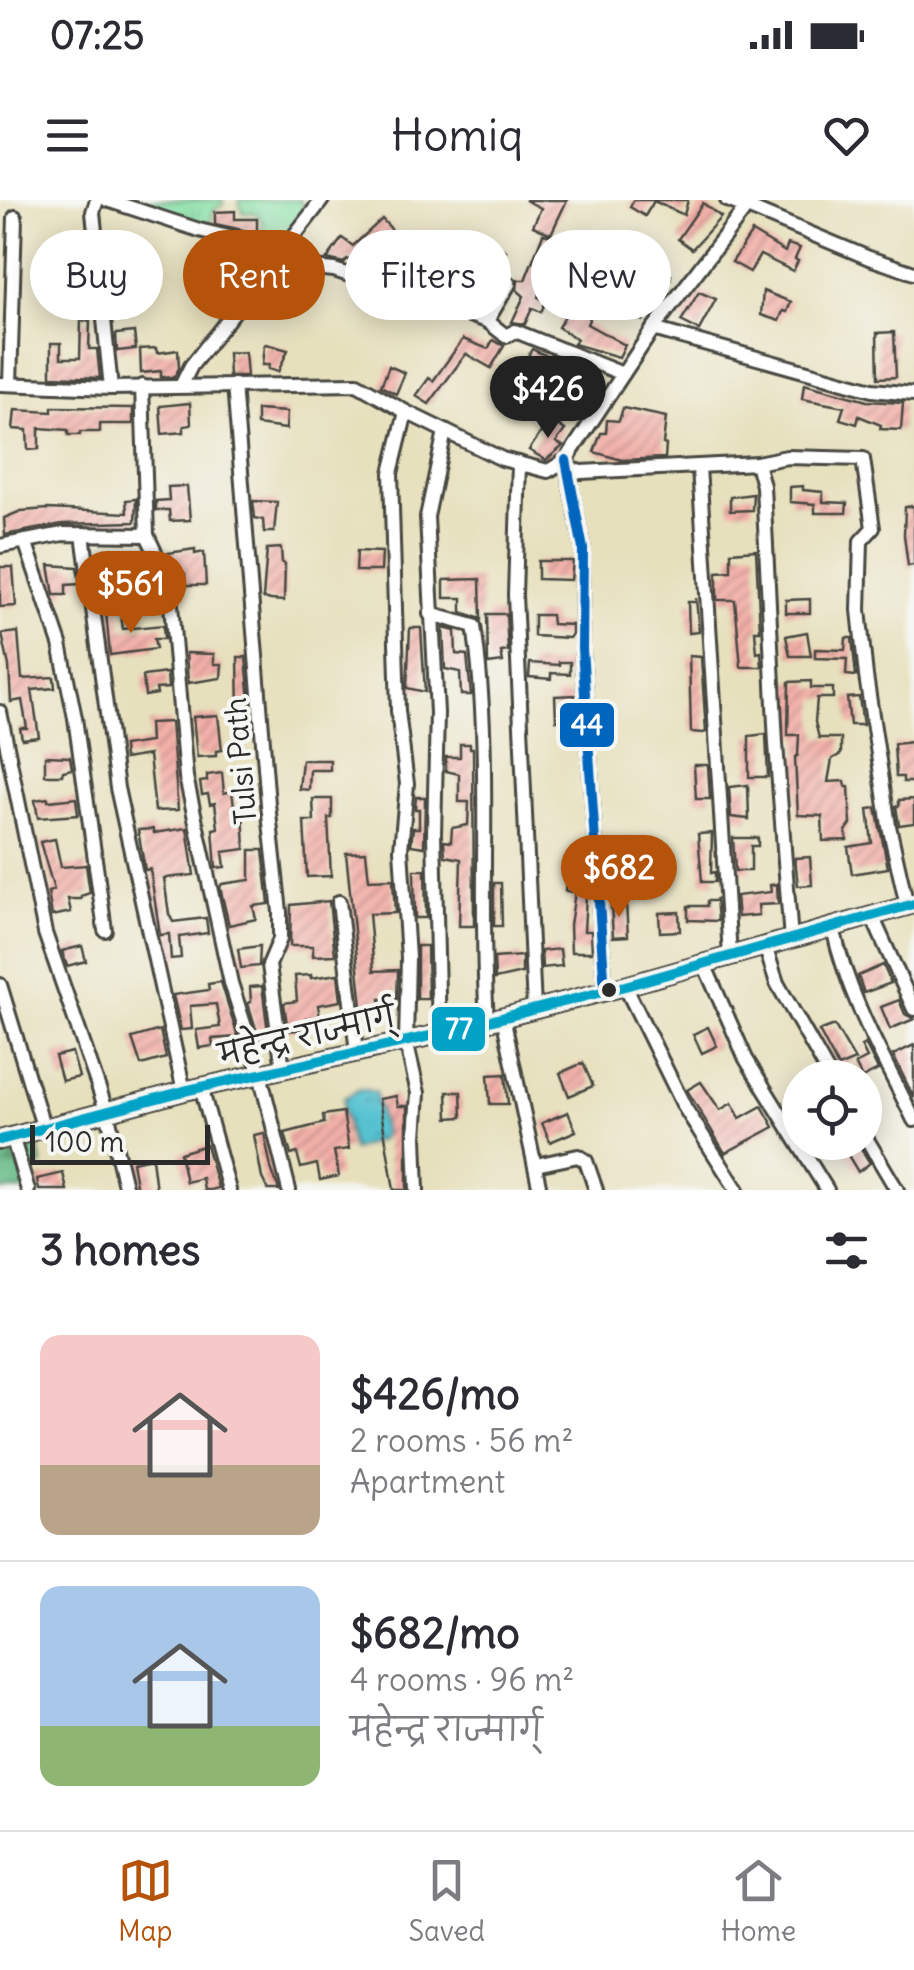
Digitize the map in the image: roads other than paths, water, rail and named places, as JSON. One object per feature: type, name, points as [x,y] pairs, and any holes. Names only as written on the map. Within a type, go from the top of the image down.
[{"type":"highway","name":"महेन्द्र राज्मार्ग्","points":[[6,1138],[193,1089],[440,1034],[605,992],[911,905]]},
{"type":"street","points":[[98,200],[93,212],[111,388]]},
{"type":"street","points":[[107,200],[199,230]]},
{"type":"street","points":[[299,230],[322,200]]},
{"type":"street","points":[[728,200],[749,205],[914,274]]},
{"type":"street","points":[[15,217],[5,384],[111,388],[357,384],[502,458],[548,470],[566,464],[653,330],[749,205]]},
{"type":"street","points":[[325,269],[486,322],[506,336],[515,332],[575,353],[622,374]]},
{"type":"street","points":[[181,386],[191,366],[228,320]]},
{"type":"street","points":[[653,330],[872,390],[914,394]]},
{"type":"street","name":"Tulsi Path","points":[[234,385],[280,912],[280,939],[269,965],[283,1068]]},
{"type":"street","points":[[142,386],[147,535],[169,582],[186,777],[231,983],[260,1074],[289,1190]]},
{"type":"street","points":[[406,412],[391,473],[398,712],[407,784],[401,849],[408,958],[406,1041],[418,1093],[417,1190]]},
{"type":"street","points":[[440,1034],[434,834],[437,713],[427,517],[445,431]]},
{"type":"street","points":[[566,464],[581,472],[757,463],[787,457],[862,459],[874,528],[860,542],[858,610],[887,810],[911,905]]},
{"type":"street","points":[[518,463],[515,595],[534,1009]]},
{"type":"street","points":[[757,463],[763,486],[790,940]]},
{"type":"street","points":[[566,464],[583,549],[582,649],[605,992]]},
{"type":"street","points":[[699,467],[730,956]]},
{"type":"street","points":[[0,546],[63,534],[147,535]]},
{"type":"street","points":[[83,534],[117,788],[193,1089],[229,1190]]},
{"type":"street","points":[[25,541],[60,644],[75,718],[105,930]]},
{"type":"street","points":[[430,614],[474,626],[484,689],[482,951],[495,1019],[540,1190]]},
{"type":"street","points":[[0,712],[45,933],[107,1112],[126,1190]]},
{"type":"street","points":[[339,902],[357,1052]]},
{"type":"street","points":[[872,916],[914,1008]]},
{"type":"street","points":[[833,928],[841,965],[857,1006],[914,1120]]},
{"type":"street","points":[[766,946],[777,983],[821,1060]]},
{"type":"street","points":[[704,964],[746,1059],[827,1190]]},
{"type":"street","points":[[0,985],[44,1126]]},
{"type":"street","points":[[625,986],[685,1108],[737,1190]]},
{"type":"street","points":[[6,1138],[28,1190]]},
{"type":"street","points":[[536,1166],[578,1156],[586,1161],[596,1190]]},
{"type":"street","points":[[880,1160],[898,1190]]},
{"type":"water","points":[[360,1089],[375,1092],[384,1133],[380,1140],[352,1150],[344,1098]]}]
